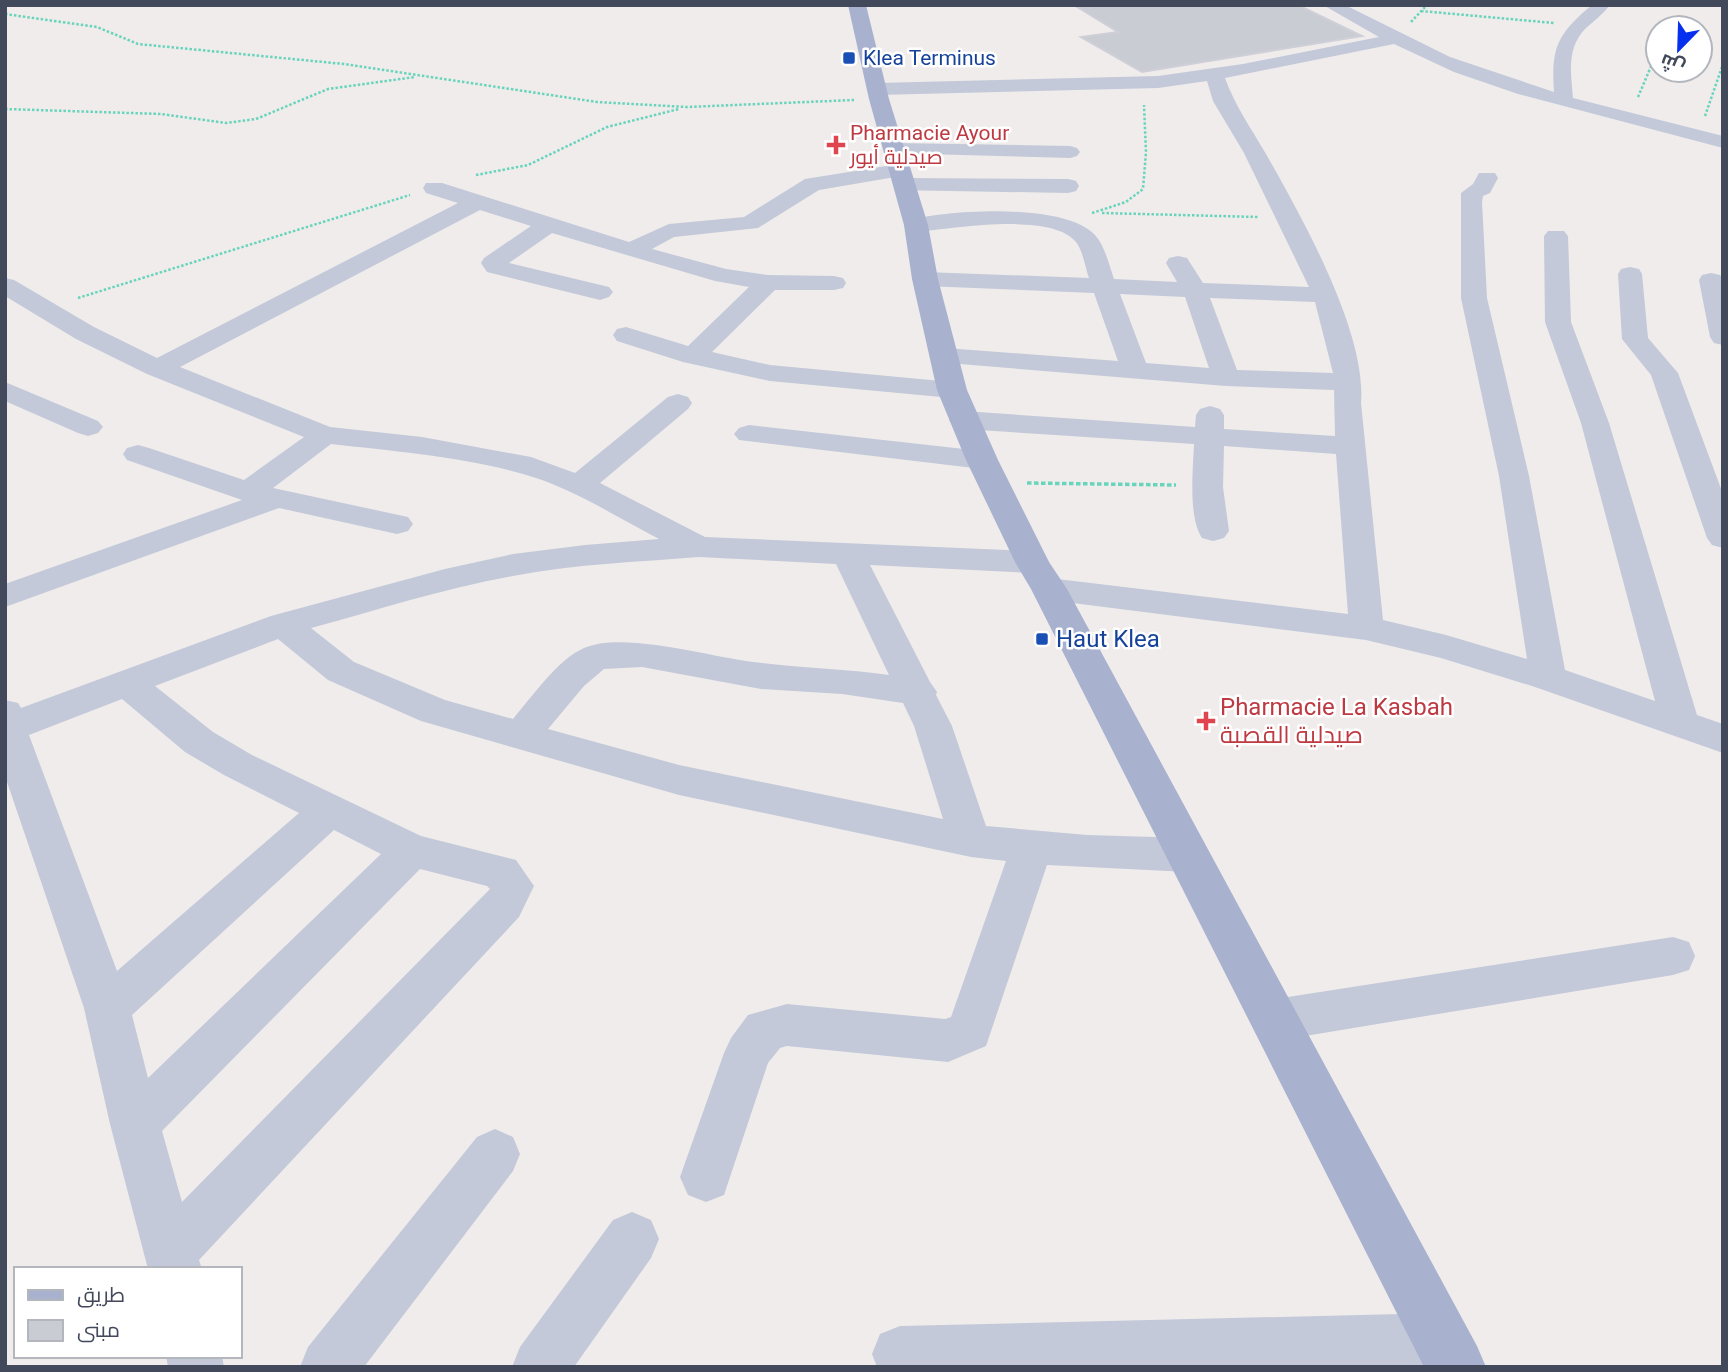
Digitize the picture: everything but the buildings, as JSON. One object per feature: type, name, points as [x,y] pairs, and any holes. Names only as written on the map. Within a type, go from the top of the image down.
[{"type":"main road","points":[[857,5],[878,94],[916,225],[925,279],[957,405],[1040,576],[1449,1354]]},
{"type":"street","points":[[1331,5],[1395,39],[1462,69],[1564,101],[1723,142]]},
{"type":"street","points":[[1564,101],[1564,43],[1579,25],[1602,5]]},
{"type":"street","points":[[878,94],[1145,83],[1214,74],[1395,39]]},
{"type":"street","points":[[1214,74],[1223,101],[1255,153],[1326,296],[1349,382],[1347,404],[1366,628]]},
{"type":"street","points":[[631,250],[670,231],[750,223],[813,184],[899,168],[1070,152]]},
{"type":"street","points":[[899,168],[1068,186]]},
{"type":"street","points":[[1487,178],[1482,188],[1472,193],[1471,202],[1474,298],[1514,476],[1548,678]]},
{"type":"street","points":[[434,188],[548,225],[724,276],[768,282],[834,283]]},
{"type":"street","points":[[158,368],[242,327],[477,202]]},
{"type":"street","points":[[916,225],[1006,220],[1056,221],[1078,230],[1088,242],[1134,369]]},
{"type":"street","points":[[548,225],[493,263],[496,267],[600,292]]},
{"type":"street","points":[[1556,236],[1558,322],[1595,423],[1680,723]]},
{"type":"street","points":[[1178,263],[1195,289],[1226,378]]},
{"type":"street","points":[[1630,274],[1635,339],[1664,373],[1723,538]]},
{"type":"street","points":[[925,279],[1326,296]]},
{"type":"street","points":[[1711,279],[1723,337]]},
{"type":"street","points":[[693,356],[768,282]]},
{"type":"street","points":[[5,285],[85,333],[158,368],[325,435],[422,446],[531,466],[579,485],[699,547]]},
{"type":"street","points":[[626,335],[693,356],[957,405],[1210,426],[1351,446]]},
{"type":"street","points":[[945,356],[1226,378],[1349,382]]},
{"type":"street","points":[[5,390],[88,427]]},
{"type":"street","points":[[579,485],[678,403]]},
{"type":"street","points":[[1210,426],[1208,488],[1213,531]]},
{"type":"street","points":[[749,434],[988,473]]},
{"type":"street","points":[[5,596],[262,495],[325,435]]},
{"type":"street","points":[[138,454],[262,495],[397,524]]},
{"type":"street","points":[[173,1260],[135,1124],[107,1008],[6,723],[283,624],[445,580],[513,565],[585,555],[699,547],[849,556],[1040,576],[1366,628],[1446,647],[1548,678],[1723,739]]},
{"type":"street","points":[[849,556],[919,692],[971,841]]},
{"type":"street","points":[[283,624],[341,671],[434,711],[679,780],[971,841],[1087,852],[1188,855]]},
{"type":"street","points":[[520,736],[571,677],[595,657],[642,655],[761,677],[842,681],[919,692]]},
{"type":"street","points":[[125,681],[199,742],[238,765],[412,850],[501,872],[513,886],[504,904],[486,924],[173,1260]]},
{"type":"street","points":[[107,1008],[330,810]]},
{"type":"street","points":[[706,1177],[748,1053],[765,1030],[787,1025],[948,1041],[969,1031],[1032,847]]},
{"type":"street","points":[[135,1124],[412,850]]},
{"type":"street","points":[[1275,1020],[1673,956]]},
{"type":"street","points":[[328,1367],[495,1154]]},
{"type":"street","points":[[540,1367],[632,1240]]},
{"type":"street","points":[[900,1354],[1449,1354]]},
{"type":"path","points":[[1421,11],[1579,25]]},
{"type":"path","points":[[5,14],[97,27],[138,44],[344,64],[597,102],[687,107],[878,94]]},
{"type":"path","points":[[1699,136],[1723,64]]},
{"type":"path","points":[[5,109],[161,114],[226,124],[256,119],[328,89],[423,76]]},
{"type":"path","points":[[1056,221],[1094,213],[1126,202],[1143,189],[1146,152],[1145,83]]},
{"type":"path","points":[[1630,118],[1644,84]]},
{"type":"path","points":[[45,309],[470,176],[528,164],[607,127],[687,107]]},
{"type":"path","points":[[1094,213],[1287,218]]},
{"type":"path","points":[[988,473],[1045,482],[1140,483],[1208,488]]},
{"type":"place","name":"Klea Terminus","points":[[849,58]]},
{"type":"place","name":"Pharmacie Ayour صيدلية أيور","points":[[836,145]]},
{"type":"place","name":"Haut Klea","points":[[1042,639]]},
{"type":"place","name":"Pharmacie La Kasbah صيدلية القصبة","points":[[1206,721]]}]
